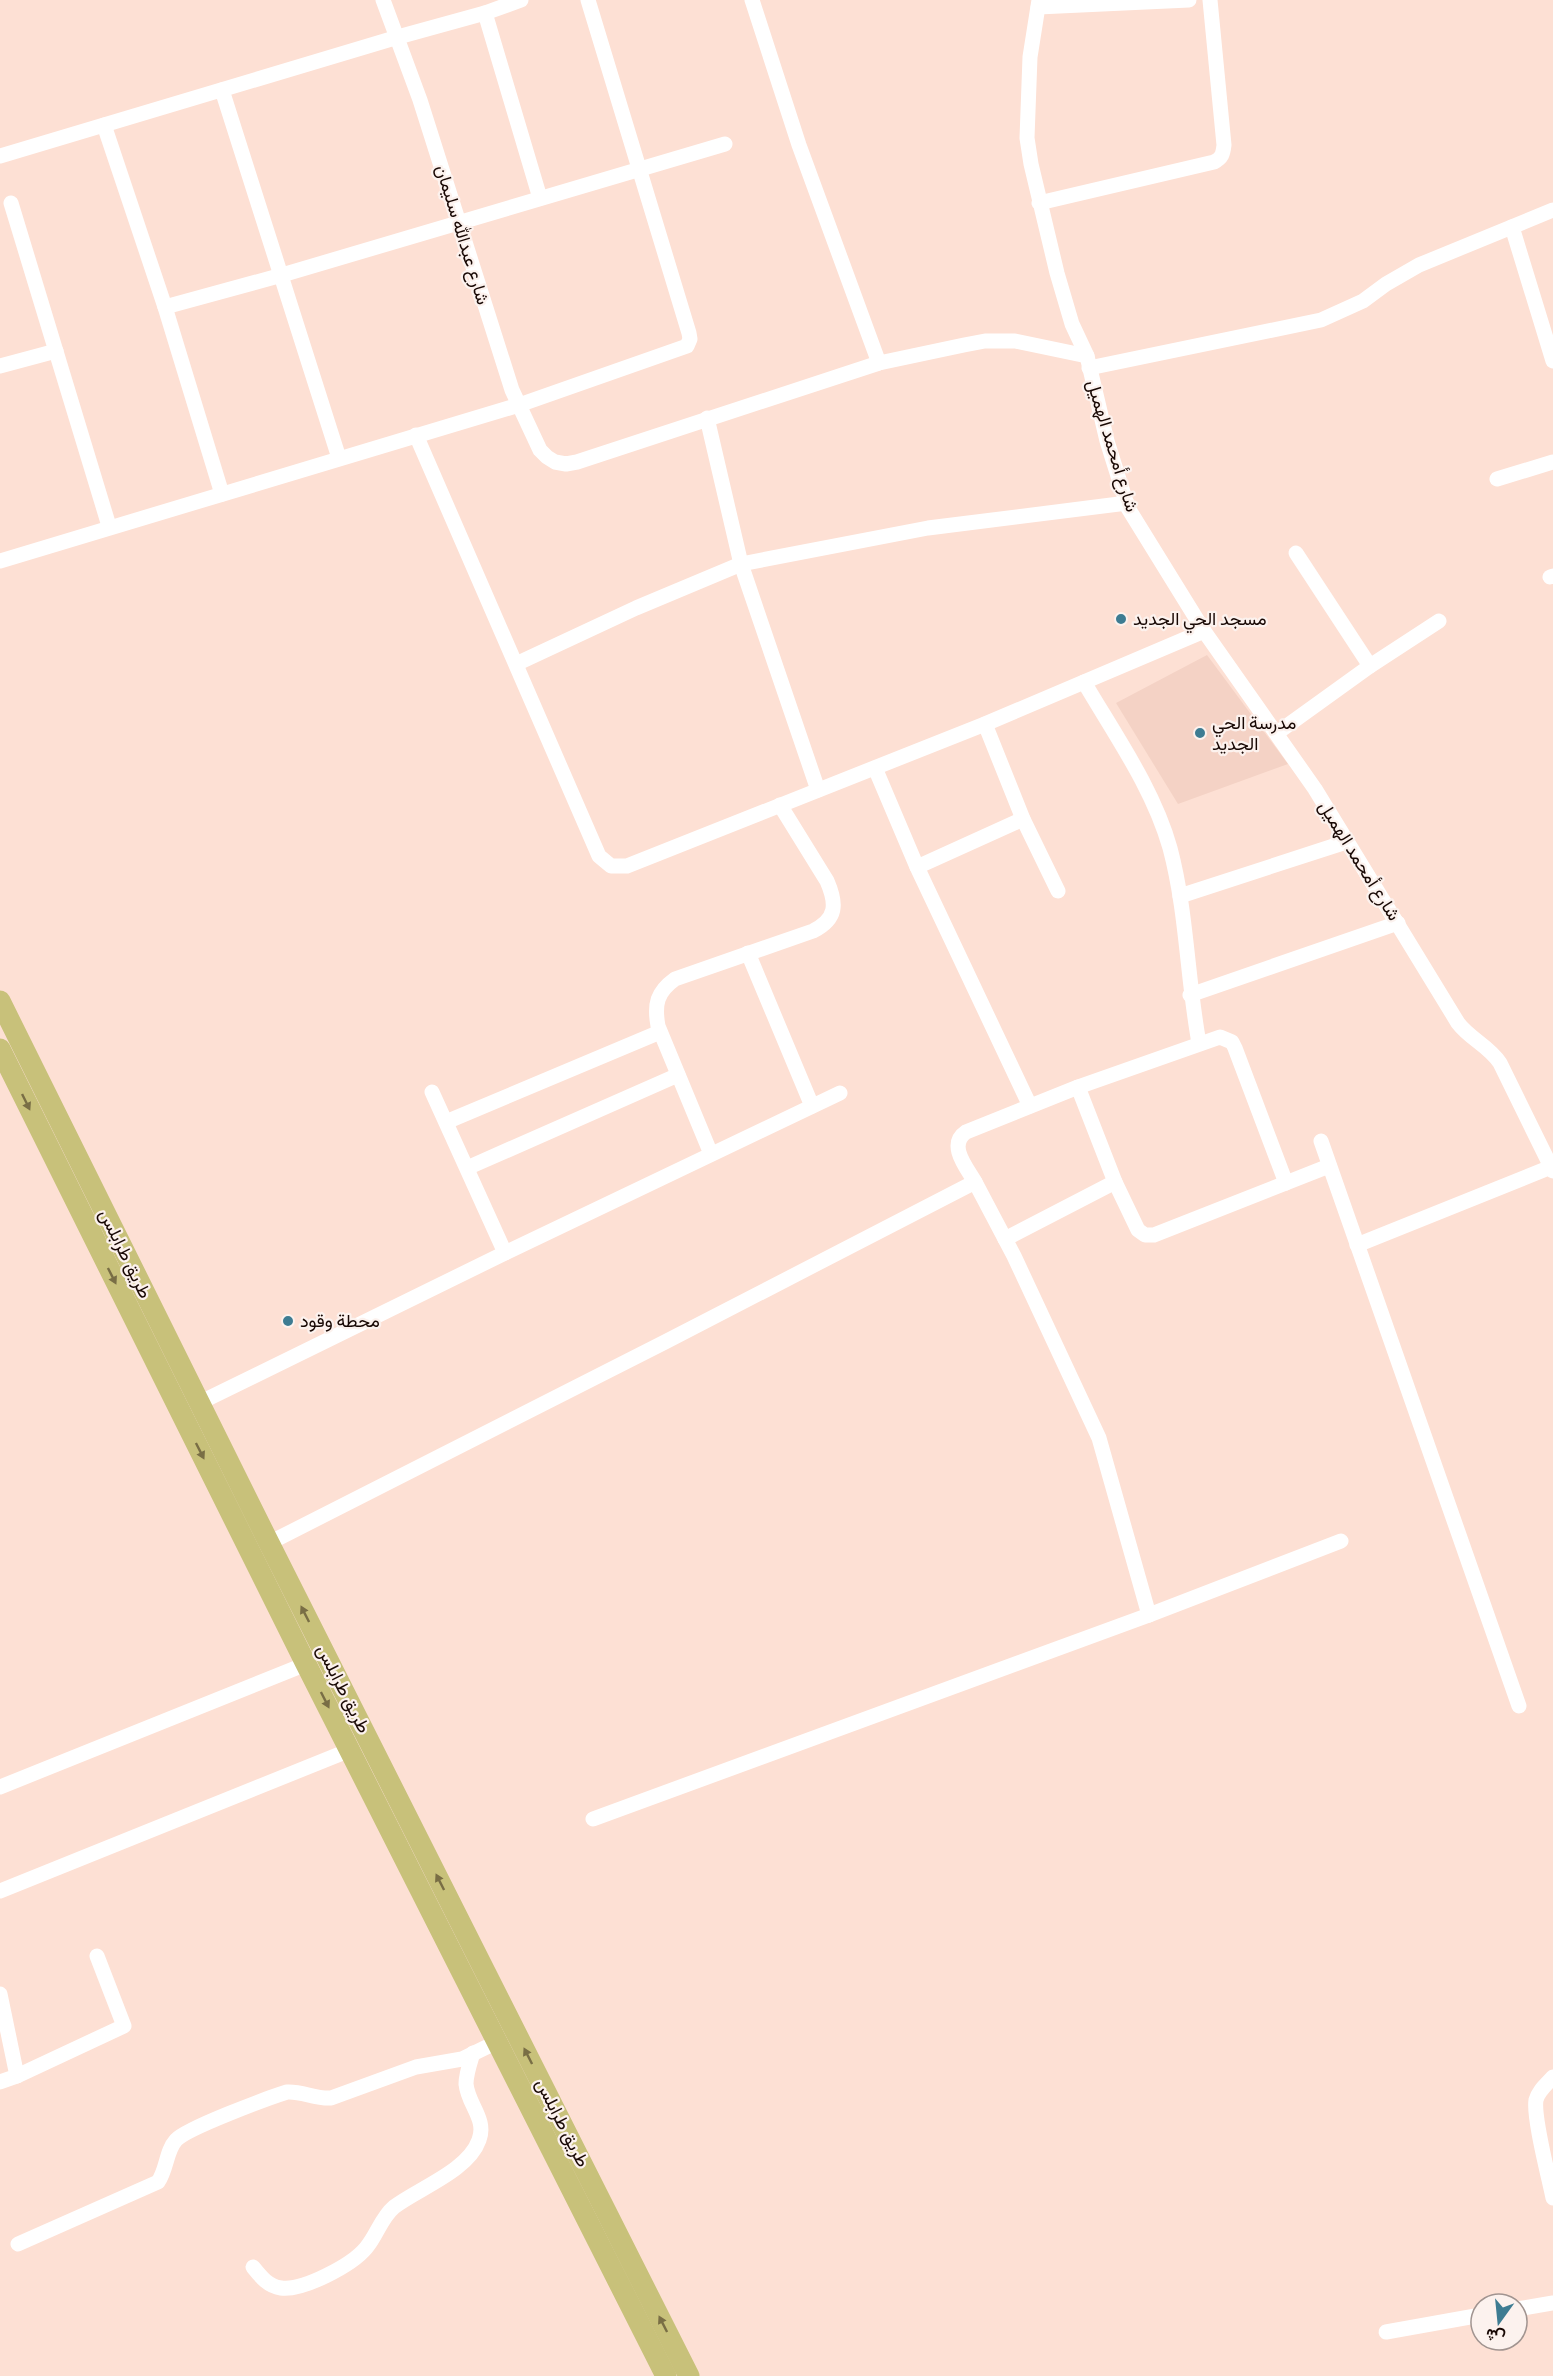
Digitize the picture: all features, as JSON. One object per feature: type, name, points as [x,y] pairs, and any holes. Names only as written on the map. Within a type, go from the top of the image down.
[{"type":"highway","name":"طريق طرابلس","points":[[0,1000],[269,1543],[689,2376]]},
{"type":"highway","points":[[0,1049],[306,1664],[499,2041],[666,2376]]},
{"type":"street","name":"شارع عبدالله سليمان","points":[[383,0],[432,137],[502,362],[540,450],[555,462],[566,464],[577,462],[707,418]]},
{"type":"street","points":[[0,156],[485,13],[521,0]]},
{"type":"street","points":[[0,561],[109,526],[519,405],[681,349],[689,343],[689,333],[588,0]]},
{"type":"street","points":[[752,0],[800,145],[879,363]]},
{"type":"street","points":[[1038,4],[1189,0]]},
{"type":"street","points":[[1040,203],[1220,159],[1224,145],[1210,0]]},
{"type":"street","name":"شارع أمحمد الهميل","points":[[1038,4],[1030,57],[1028,138],[1040,203],[1072,324],[1088,362],[1107,441],[1127,503],[1138,525],[1204,631],[1315,789],[1458,1023],[1465,1032],[1493,1053],[1500,1063],[1552,1169]]},
{"type":"street","points":[[485,13],[540,198]]},
{"type":"street","points":[[222,90],[339,458]]},
{"type":"street","points":[[104,125],[165,307],[222,494]]},
{"type":"street","points":[[165,307],[282,275],[725,144]]},
{"type":"street","points":[[11,203],[109,526]]},
{"type":"street","points":[[818,790],[741,564],[707,418],[879,363],[985,341],[1015,341],[1088,362],[1321,320],[1363,301],[1386,284],[1419,265],[1553,210]]},
{"type":"street","points":[[1512,227],[1553,362]]},
{"type":"street","points":[[0,366],[56,351]]},
{"type":"street","points":[[416,435],[599,856],[611,866],[627,866],[875,768],[1204,631]]},
{"type":"street","points":[[1497,479],[1553,462]]},
{"type":"street","points":[[516,664],[636,608],[741,564],[928,528],[1127,503]]},
{"type":"street","points":[[1296,553],[1370,666]]},
{"type":"street","points":[[1277,733],[1370,666],[1438,621]]},
{"type":"street","points":[[1084,682],[1151,796],[1169,848],[1180,896],[1190,995],[1199,1043]]},
{"type":"street","points":[[984,724],[1023,819],[1058,891]]},
{"type":"street","points":[[875,768],[917,867],[1030,1106]]},
{"type":"street","points":[[711,1154],[660,1032],[655,1010],[657,997],[675,979],[825,925],[831,917],[834,907],[833,895],[827,881],[780,805]]},
{"type":"street","points":[[917,867],[1023,819]]},
{"type":"street","points":[[1180,896],[1346,842]]},
{"type":"street","points":[[1190,995],[1398,923]]},
{"type":"street","points":[[748,953],[812,1106]]},
{"type":"street","points":[[446,1122],[660,1032]]},
{"type":"street","points":[[1149,1615],[1099,1438],[1005,1239],[958,1152],[957,1145],[962,1135],[1030,1106],[1220,1037],[1232,1042],[1235,1048],[1286,1183]]},
{"type":"street","points":[[467,1168],[678,1075]]},
{"type":"street","points":[[1078,1087],[1115,1182],[1138,1230],[1150,1236],[1329,1166]]},
{"type":"street","points":[[432,1092],[506,1252]]},
{"type":"street","points":[[201,1402],[506,1252],[840,1093]]},
{"type":"street","points":[[1321,1141],[1519,1706]]},
{"type":"street","points":[[1357,1245],[1552,1169]]},
{"type":"street","points":[[269,1543],[975,1182]]},
{"type":"street","points":[[1005,1239],[1115,1182]]},
{"type":"street","points":[[593,1819],[1149,1615],[1341,1541]]},
{"type":"street","points":[[0,1787],[306,1664]]},
{"type":"street","points":[[0,1891],[350,1750]]},
{"type":"street","points":[[0,2082],[124,2026],[97,1956]]},
{"type":"street","points":[[0,1994],[2,2018],[17,2076]]},
{"type":"street","points":[[18,2244],[158,2182],[167,2166],[172,2146],[186,2132],[287,2092],[300,2092],[317,2098],[331,2098],[416,2067],[452,2061],[499,2041]]},
{"type":"street","points":[[252,2267],[271,2284],[289,2288],[340,2269],[364,2250],[388,2212],[471,2156],[480,2139],[482,2129],[466,2084],[473,2053]]},
{"type":"street","points":[[1553,2078],[1541,2089],[1536,2100],[1537,2119],[1553,2198]]},
{"type":"street","points":[[1529,2307],[1553,2303]]},
{"type":"street","points":[[1386,2332],[1469,2318]]},
{"type":"shaded area","name":"مدرسة الحي الجديد","points":[[1207,655],[1288,764],[1178,804],[1116,703]]},
{"type":"place","name":"مسجد الحي الجديد","points":[[1121,619]]},
{"type":"place","name":"مدرسة الحي الجديد","points":[[1200,733]]},
{"type":"place","name":"محطة وقود","points":[[288,1321]]}]
